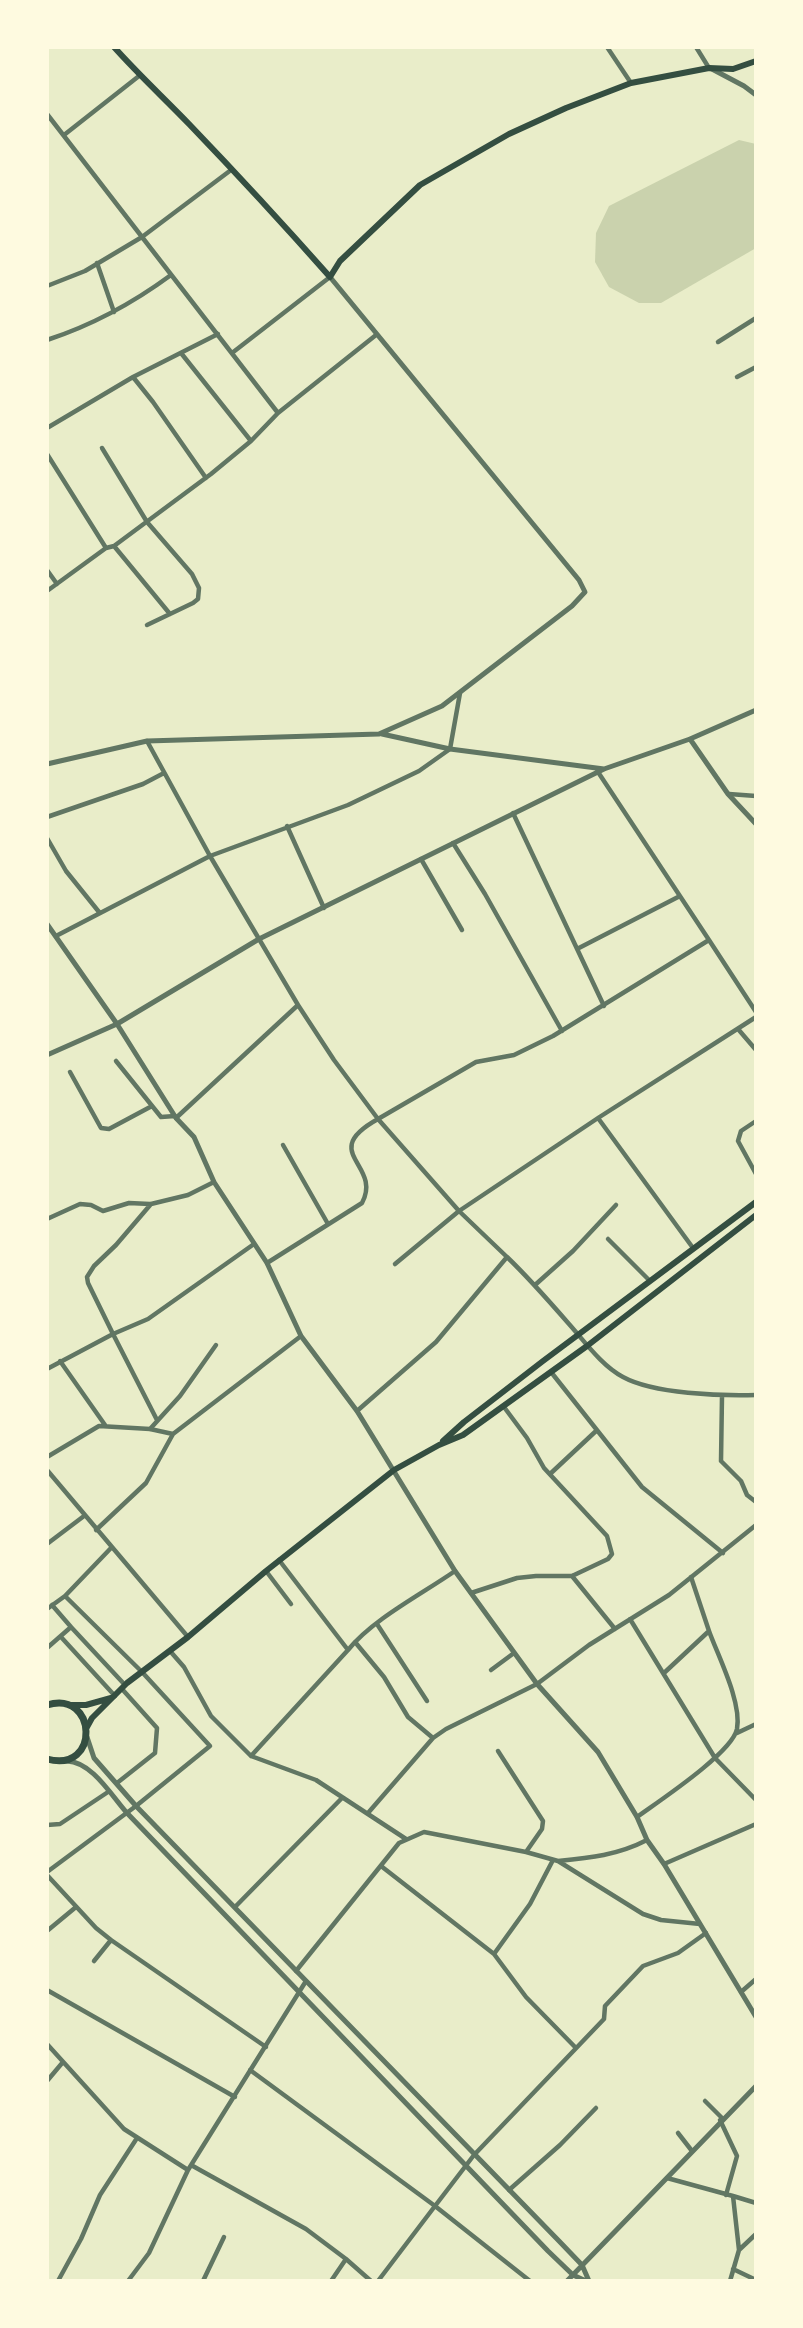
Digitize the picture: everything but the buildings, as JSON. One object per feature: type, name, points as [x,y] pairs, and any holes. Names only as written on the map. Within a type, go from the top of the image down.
[{"type":"highway","points":[[47,1705],[70,1705],[78,1711],[87,1727],[79,1753],[63,1761],[47,1759]]},
{"type":"main road","points":[[117,48],[139,76],[188,122],[330,277],[340,261],[420,185],[509,134],[566,107],[631,83],[709,68],[733,69],[756,61]]},
{"type":"main road","points":[[439,1445],[464,1422],[756,1202]]},
{"type":"main road","points":[[87,1727],[92,1718],[123,1687],[394,1470],[463,1435],[587,1346],[756,1215]]},
{"type":"main road","points":[[70,1705],[86,1705],[114,1697]]},
{"type":"street","points":[[607,47],[631,83]]},
{"type":"street","points":[[696,47],[709,68],[756,95]]},
{"type":"street","points":[[64,135],[139,76]]},
{"type":"street","points":[[47,114],[278,413]]},
{"type":"street","points":[[47,286],[97,263],[142,237],[231,170]]},
{"type":"street","points":[[97,263],[114,312]]},
{"type":"street","points":[[47,340],[114,312],[171,275]]},
{"type":"street","points":[[232,353],[330,277],[579,580],[585,592],[572,606],[442,706],[379,734]]},
{"type":"street","points":[[718,342],[756,318]]},
{"type":"street","points":[[47,428],[133,377],[218,334]]},
{"type":"street","points":[[47,591],[106,548],[114,547],[206,478],[251,441],[278,413],[376,335]]},
{"type":"street","points":[[181,353],[251,441]]},
{"type":"street","points":[[737,377],[756,367]]},
{"type":"street","points":[[133,377],[153,401],[206,478]]},
{"type":"street","points":[[102,448],[147,522],[192,574],[198,588],[198,599],[147,625]]},
{"type":"street","points":[[47,454],[106,548]]},
{"type":"street","points":[[114,547],[170,614]]},
{"type":"street","points":[[47,570],[57,584]]},
{"type":"street","points":[[56,936],[210,856],[348,805],[419,771],[450,749],[460,693]]},
{"type":"street","points":[[47,1055],[117,1024],[259,939],[453,842],[601,771],[690,739],[756,710]]},
{"type":"street","points":[[47,764],[147,741],[379,734],[450,749],[601,771],[756,1015],[459,1211],[395,1264]]},
{"type":"street","points":[[690,739],[728,794],[756,824]]},
{"type":"street","points":[[147,741],[210,856],[298,1005],[334,1060],[378,1119],[459,1211],[536,1285],[587,1346],[620,1376],[637,1384],[722,1396],[756,1395]]},
{"type":"street","points":[[47,817],[143,784],[164,773]]},
{"type":"street","points":[[728,794],[756,796]]},
{"type":"street","points":[[513,813],[604,1006]]},
{"type":"street","points":[[286,826],[324,908]]},
{"type":"street","points":[[47,838],[66,871],[99,912]]},
{"type":"street","points":[[453,842],[562,1031]]},
{"type":"street","points":[[421,859],[462,930]]},
{"type":"street","points":[[577,949],[680,896]]},
{"type":"street","points":[[47,924],[117,1024],[176,1117],[194,1137],[214,1182],[267,1263],[301,1336],[357,1411],[455,1571],[537,1684],[598,1752],[637,1817],[647,1840],[756,2017]]},
{"type":"street","points":[[267,1263],[362,1203],[367,1195],[367,1185],[351,1148],[351,1140],[361,1128],[476,1062],[514,1055],[562,1031],[709,940]]},
{"type":"street","points":[[116,1060],[164,1118],[176,1117],[298,1005]]},
{"type":"street","points":[[738,1028],[756,1050]]},
{"type":"street","points":[[70,1072],[102,1128],[109,1129],[152,1106]]},
{"type":"street","points":[[598,1118],[693,1248]]},
{"type":"street","points":[[756,1121],[741,1131],[738,1141],[756,1174]]},
{"type":"street","points":[[283,1145],[328,1224]]},
{"type":"street","points":[[47,1219],[80,1204],[91,1205],[103,1211],[130,1203],[151,1204],[188,1195],[214,1182]]},
{"type":"street","points":[[151,1204],[87,1277],[157,1420]]},
{"type":"street","points":[[536,1285],[573,1251],[616,1205]]},
{"type":"street","points":[[608,1239],[650,1281]]},
{"type":"street","points":[[47,1368],[148,1319],[254,1244]]},
{"type":"street","points":[[357,1411],[436,1342],[507,1256]]},
{"type":"street","points":[[96,1530],[146,1483],[173,1434],[301,1336]]},
{"type":"street","points":[[150,1429],[180,1396],[216,1345]]},
{"type":"street","points":[[60,1361],[105,1426]]},
{"type":"street","points":[[551,1372],[642,1487],[723,1553]]},
{"type":"street","points":[[722,1396],[721,1461],[741,1481],[747,1495],[756,1502]]},
{"type":"street","points":[[471,1593],[517,1578],[572,1576],[608,1559],[612,1554],[612,1546],[607,1536],[550,1474],[504,1406]]},
{"type":"street","points":[[47,1457],[99,1426],[150,1429],[173,1434]]},
{"type":"street","points":[[550,1474],[596,1431]]},
{"type":"street","points":[[47,1471],[188,1637]]},
{"type":"street","points":[[47,1544],[84,1516]]},
{"type":"street","points":[[368,1813],[433,1738],[537,1684],[589,1645],[669,1595],[756,1525]]},
{"type":"street","points":[[47,1609],[65,1596],[111,1548]]},
{"type":"street","points":[[279,1560],[348,1650]]},
{"type":"street","points":[[266,1571],[291,1604]]},
{"type":"street","points":[[251,1756],[355,1642],[455,1571]]},
{"type":"street","points":[[572,1576],[615,1629]]},
{"type":"street","points":[[691,1577],[737,1709],[736,1733]]},
{"type":"street","points":[[65,1596],[142,1672],[210,1746],[47,1873],[76,1908],[111,1940],[266,2047]]},
{"type":"street","points":[[52,1605],[156,1728],[155,1753],[117,1783]]},
{"type":"street","points":[[630,1619],[715,1758],[756,1800]]},
{"type":"street","points":[[377,1624],[427,1701]]},
{"type":"street","points":[[47,1648],[71,1627]]},
{"type":"street","points":[[664,1673],[709,1631]]},
{"type":"street","points":[[61,1637],[114,1697]]},
{"type":"street","points":[[355,1642],[383,1677],[408,1717],[433,1738]]},
{"type":"street","points":[[170,1651],[184,1667],[211,1716],[251,1756],[316,1780],[407,1840]]},
{"type":"street","points":[[491,1670],[514,1653]]},
{"type":"street","points":[[637,1817],[715,1758],[736,1733],[756,1724]]},
{"type":"street","points":[[86,1737],[94,1758],[136,1806],[582,2265],[587,2281]]},
{"type":"street","points":[[498,1751],[543,1821],[542,1829],[526,1852]]},
{"type":"street","points":[[63,1761],[77,1761],[87,1768],[127,1813],[573,2275],[587,2281]]},
{"type":"street","points":[[47,1825],[60,1824],[107,1792]]},
{"type":"street","points":[[234,1907],[279,1865],[342,1798]]},
{"type":"street","points":[[664,1864],[756,1824]]},
{"type":"street","points":[[296,1971],[399,1843],[424,1832],[556,1860],[643,1914],[661,1920],[701,1924]]},
{"type":"street","points":[[556,1860],[609,1856],[647,1840]]},
{"type":"street","points":[[494,1954],[530,1904],[556,1860]]},
{"type":"street","points":[[381,1866],[494,1954],[526,1997],[576,2048]]},
{"type":"street","points":[[47,1931],[76,1908]]},
{"type":"street","points":[[378,2281],[474,2154],[604,2019],[605,2006],[643,1966],[678,1953],[706,1934]]},
{"type":"street","points":[[94,1961],[111,1940]]},
{"type":"street","points":[[741,1992],[756,1979]]},
{"type":"street","points":[[128,2281],[149,2253],[189,2168],[306,1981]]},
{"type":"street","points":[[47,1990],[235,2097]]},
{"type":"street","points":[[47,2044],[124,2129],[189,2168],[306,2230],[371,2281]]},
{"type":"street","points":[[47,2081],[63,2062]]},
{"type":"street","points":[[250,2070],[435,2206],[530,2281]]},
{"type":"street","points":[[567,2281],[721,2119],[756,2086]]},
{"type":"street","points":[[705,2101],[721,2119],[737,2156],[726,2195]]},
{"type":"street","points":[[509,2190],[560,2145],[596,2108]]},
{"type":"street","points":[[678,2133],[692,2151]]},
{"type":"street","points":[[58,2281],[100,2195],[137,2138]]},
{"type":"street","points":[[667,2178],[756,2203]]},
{"type":"street","points":[[730,2281],[739,2249],[733,2196]]},
{"type":"street","points":[[739,2249],[756,2234]]},
{"type":"street","points":[[203,2281],[224,2237]]},
{"type":"street","points":[[331,2281],[346,2259]]},
{"type":"street","points":[[733,2270],[756,2280]]},
{"type":"green space","points":[[739,140],[756,144],[756,248],[661,303],[639,303],[609,287],[595,262],[596,233],[609,206]]}]
